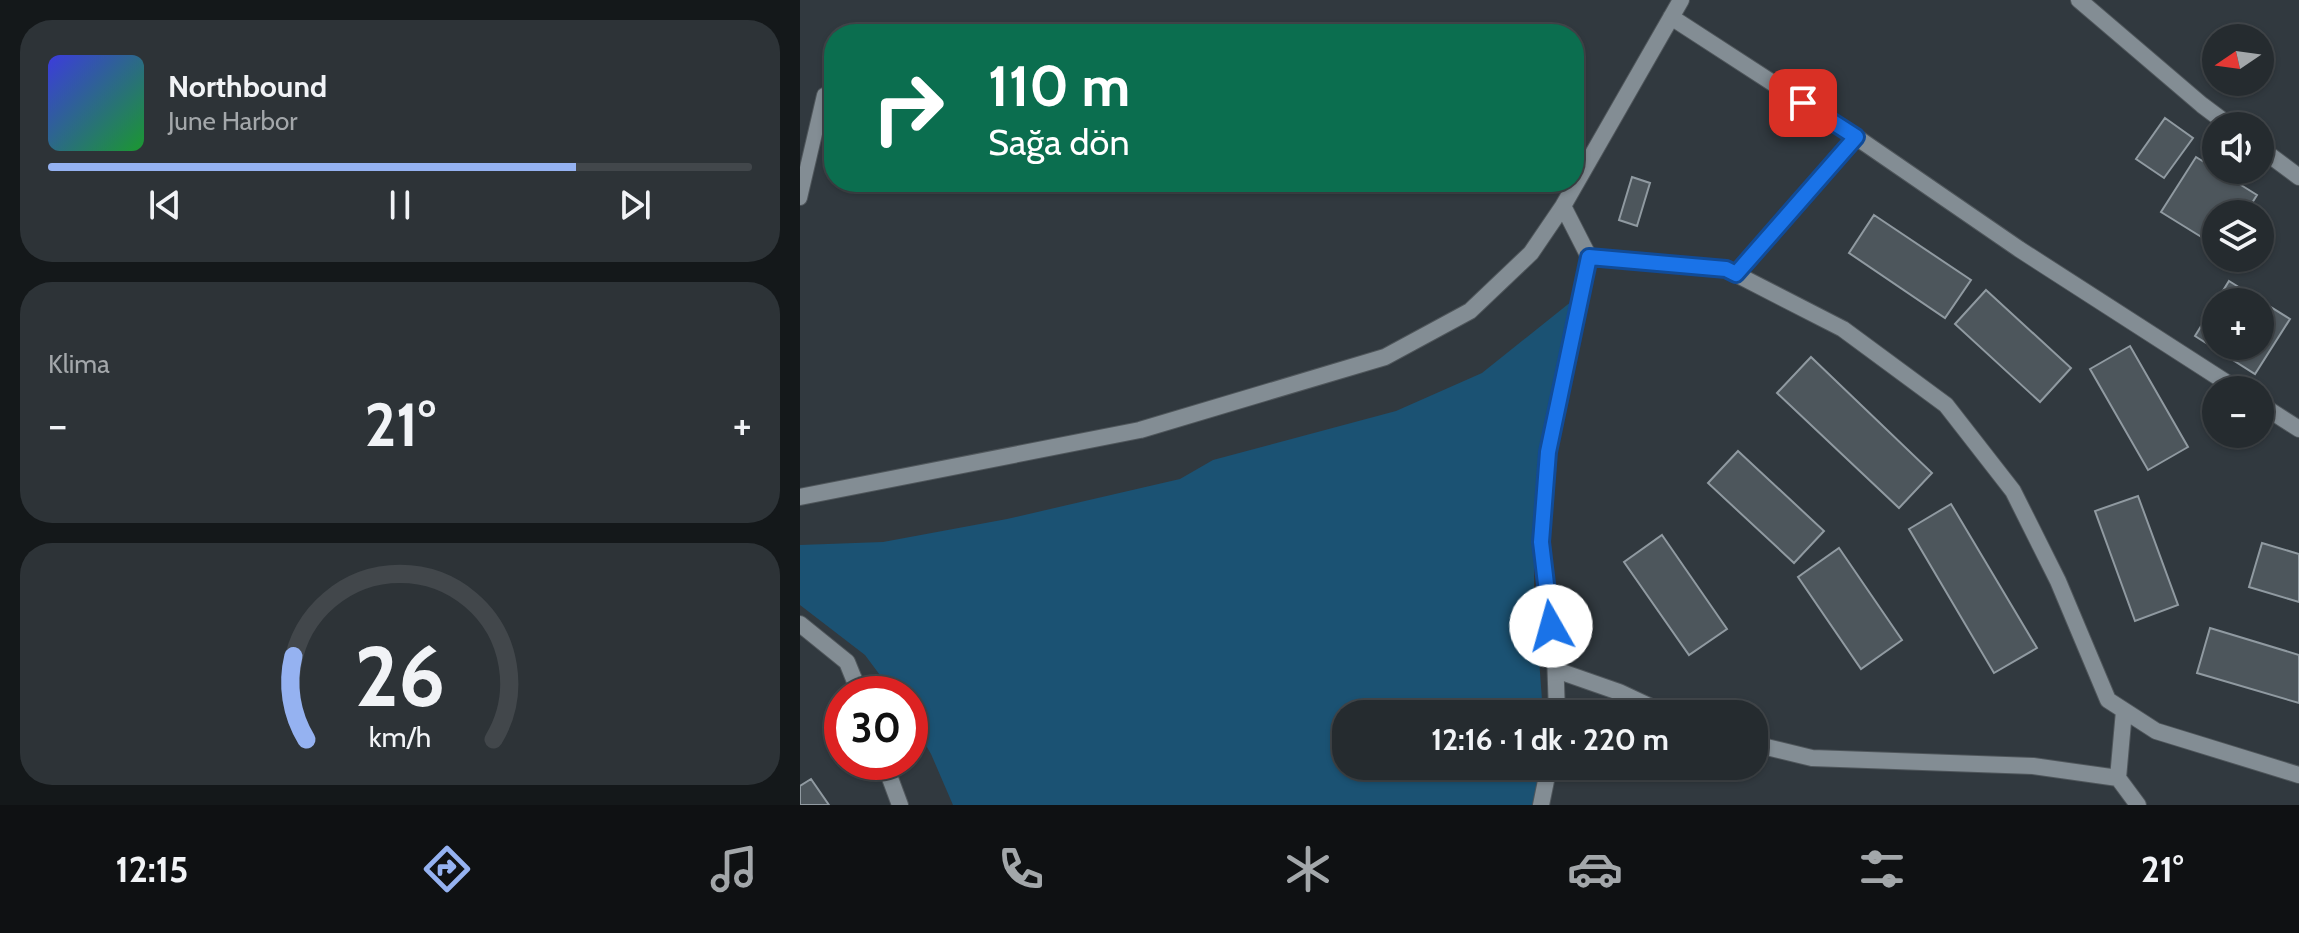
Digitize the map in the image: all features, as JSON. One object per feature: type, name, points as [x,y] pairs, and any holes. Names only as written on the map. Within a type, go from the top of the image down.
[{"type":"street","points":[[1584,169],[1681,0]]},
{"type":"street","points":[[2079,0],[2211,112]]},
{"type":"street","points":[[1671,17],[1856,137],[2019,249],[2216,376]]},
{"type":"street","points":[[1736,274],[1856,137]]},
{"type":"street","points":[[2274,158],[2299,177]]},
{"type":"street","points":[[800,497],[1140,430],[1385,357],[1470,311],[1531,253],[1571,192]]},
{"type":"street","points":[[1557,700],[1541,542],[1548,452],[1589,257],[1563,206]]},
{"type":"street","points":[[1589,257],[1726,269],[1843,329],[1946,405],[2013,491],[2058,581],[2108,700],[2156,731],[2299,775]]},
{"type":"street","points":[[2274,413],[2299,429]]},
{"type":"street","points":[[800,624],[847,662],[853,676]]},
{"type":"street","points":[[1556,670],[1636,700]]},
{"type":"street","points":[[2124,711],[2118,778],[2138,805]]},
{"type":"street","points":[[1768,747],[1812,758],[2033,766],[2118,778]]},
{"type":"street","points":[[891,780],[900,805]]},
{"type":"street","points":[[1541,805],[1546,780]]},
{"type":"lane","points":[[800,198],[824,95]]},
{"type":"shaded area","points":[[1577,297],[1534,554],[1542,700],[1332,700],[1332,780],[1538,780],[1535,805],[953,805],[928,749],[928,676],[881,676],[865,655],[800,605],[800,545],[883,542],[1007,519],[1180,479],[1213,460],[1396,411],[1482,373]]},
{"type":"building","points":[[2165,118],[2193,138],[2164,178],[2136,159]]},
{"type":"building","points":[[2196,157],[2202,161],[2202,184],[2239,184],[2257,195],[2254,200],[2202,200],[2202,237],[2161,212]]},
{"type":"building","points":[[1632,177],[1650,183],[1637,226],[1619,220]]},
{"type":"building","points":[[1874,215],[1971,280],[1945,318],[1849,253]]},
{"type":"building","points":[[2229,281],[2240,288],[2225,288]]},
{"type":"building","points":[[1986,290],[2071,368],[2040,402],[1955,324]]},
{"type":"building","points":[[2274,309],[2290,319],[2274,344]]},
{"type":"building","points":[[2202,325],[2202,340],[2195,336]]},
{"type":"building","points":[[2130,346],[2188,447],[2148,470],[2090,369]]},
{"type":"building","points":[[1811,357],[1932,473],[1899,508],[1777,393]]},
{"type":"building","points":[[2233,360],[2264,360],[2255,374]]},
{"type":"building","points":[[1738,451],[1824,531],[1794,563],[1708,483]]},
{"type":"building","points":[[2138,496],[2178,605],[2135,621],[2095,511]]},
{"type":"building","points":[[1951,504],[2037,648],[1994,673],[1909,529]]},
{"type":"building","points":[[1662,535],[1727,629],[1689,655],[1624,562]]},
{"type":"building","points":[[2262,543],[2299,554],[2299,602],[2249,587]]},
{"type":"building","points":[[1839,548],[1902,640],[1861,669],[1798,577]]},
{"type":"building","points":[[2210,628],[2299,655],[2299,703],[2197,673]]},
{"type":"building","points":[[811,779],[829,805],[800,805],[800,786]]},
{"type":"route","points":[[1551,626],[1541,542],[1548,452],[1589,257],[1726,269],[1736,274],[1856,137],[1803,103]]}]
